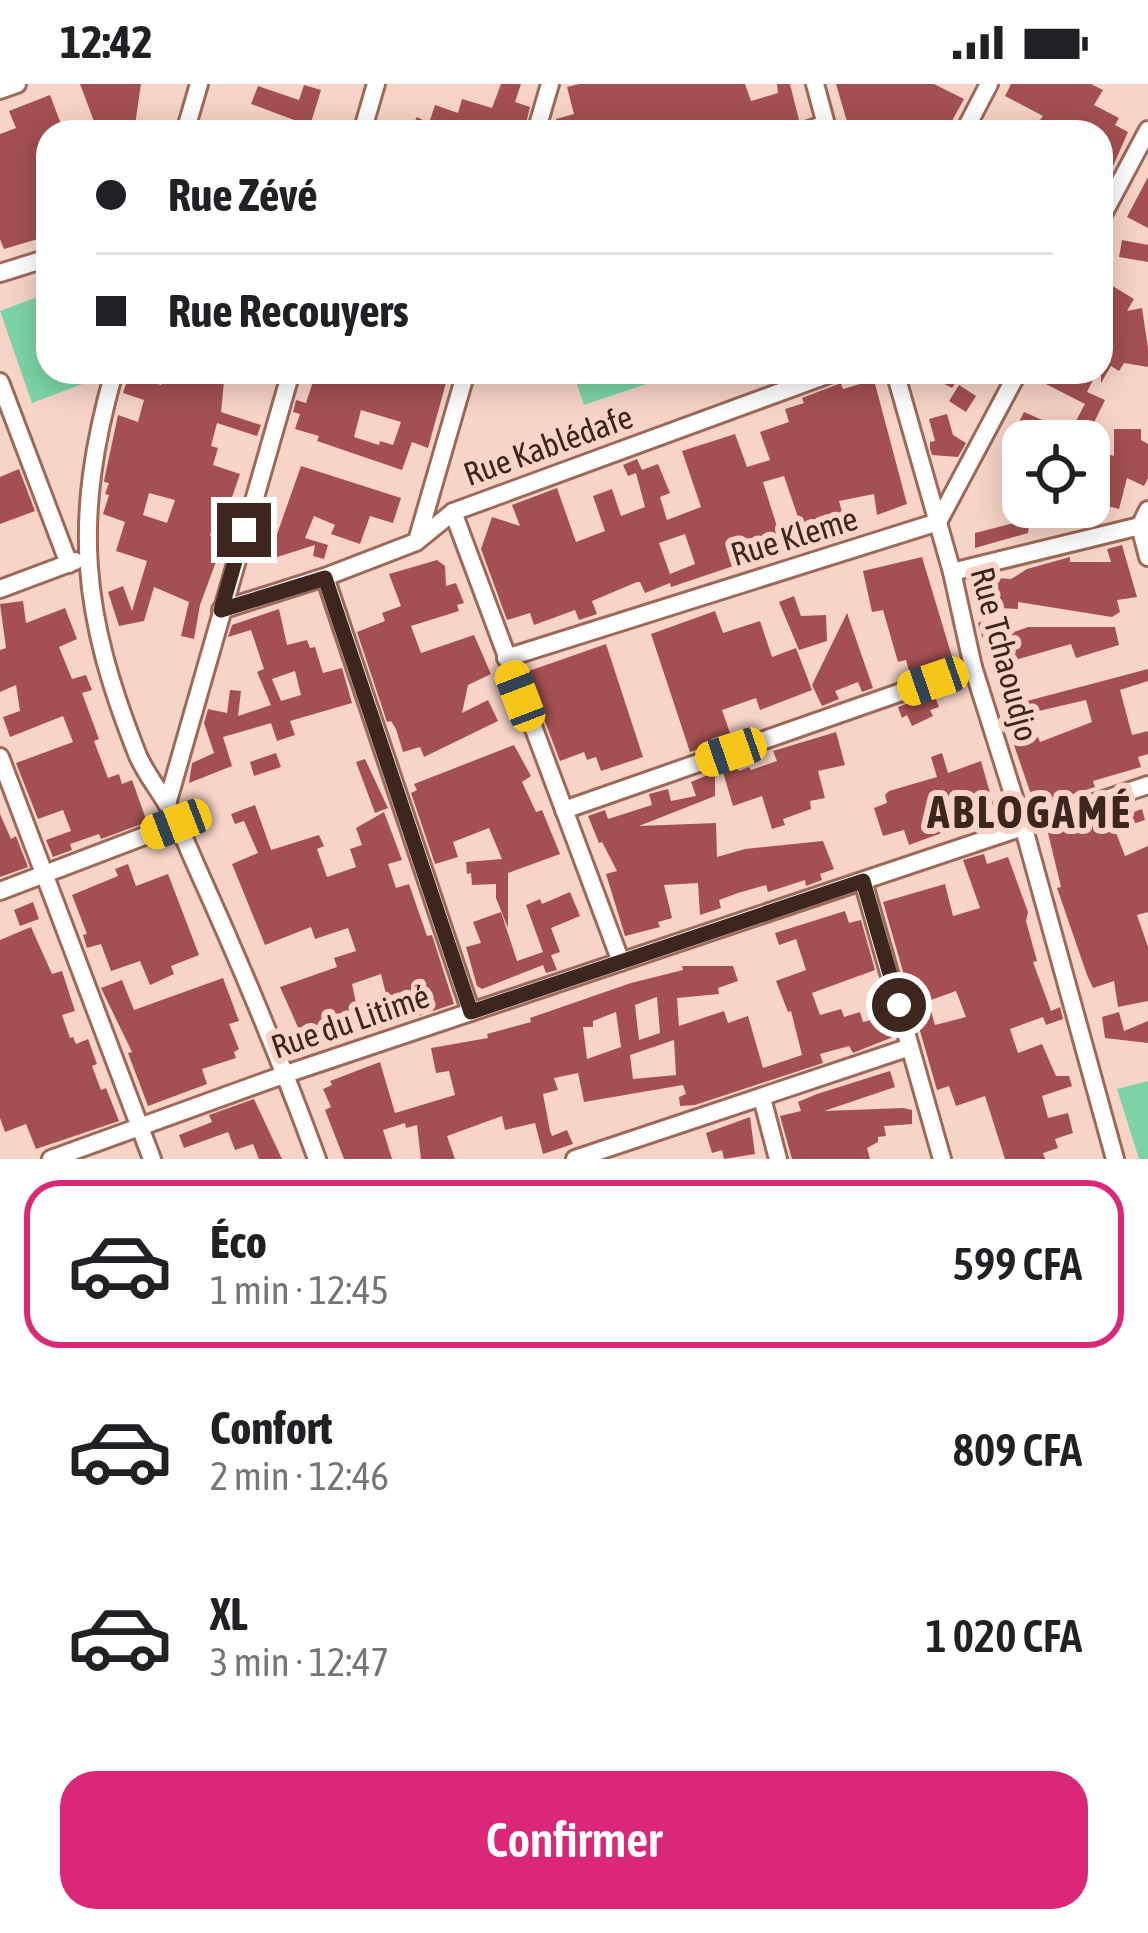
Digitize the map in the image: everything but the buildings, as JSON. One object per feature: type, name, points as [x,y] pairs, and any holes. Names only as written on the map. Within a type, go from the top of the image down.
[{"type":"street","points":[[0,90],[17,84]]},
{"type":"street","points":[[188,120],[199,84]]},
{"type":"street","points":[[366,120],[376,84]]},
{"type":"street","points":[[540,120],[550,84]]},
{"type":"street","points":[[815,84],[825,120]]},
{"type":"street","points":[[970,120],[988,84]]},
{"type":"street","points":[[1113,196],[1148,130]]},
{"type":"street","points":[[0,273],[36,262]]},
{"type":"street","points":[[0,382],[68,564]]},
{"type":"street","points":[[111,384],[88,488],[87,557],[94,625],[138,755],[176,824],[286,1074],[316,1159]]},
{"type":"street","points":[[167,804],[287,384]]},
{"type":"street","points":[[416,542],[462,384]]},
{"type":"street","name":"Rue Kablédafe","points":[[221,610],[325,578],[416,542],[453,512],[802,384]]},
{"type":"street","name":"Rue Tchaoudjo","points":[[898,384],[952,572],[973,667],[1024,829],[1114,1159]]},
{"type":"street","points":[[938,522],[1012,384]]},
{"type":"street","points":[[453,512],[621,962]]},
{"type":"street","points":[[952,572],[1144,518],[1148,557]]},
{"type":"street","name":"Rue Kleme","points":[[506,658],[938,522]]},
{"type":"street","points":[[0,589],[87,557]]},
{"type":"street","points":[[325,578],[471,1012]]},
{"type":"street","points":[[564,810],[973,667]]},
{"type":"street","points":[[0,757],[152,1159]]},
{"type":"street","name":"Rue du Litimé","points":[[51,1159],[286,1074],[1148,785]]},
{"type":"street","points":[[0,892],[176,824]]},
{"type":"street","points":[[863,881],[942,1159]]},
{"type":"street","points":[[575,1159],[910,1047]]},
{"type":"street","points":[[762,1098],[778,1159]]},
{"type":"green space","points":[[36,298],[36,384],[82,384],[32,403],[0,311]]},
{"type":"green space","points":[[577,384],[646,384],[584,405]]},
{"type":"green space","points":[[1148,1081],[1148,1159],[1139,1159],[1117,1089]]},
{"type":"district","name":"ABLOGAMÉ","points":[[1030,812]]},
{"type":"route","points":[[244,530],[221,610],[325,578],[471,1012],[863,881],[899,1005]]}]
